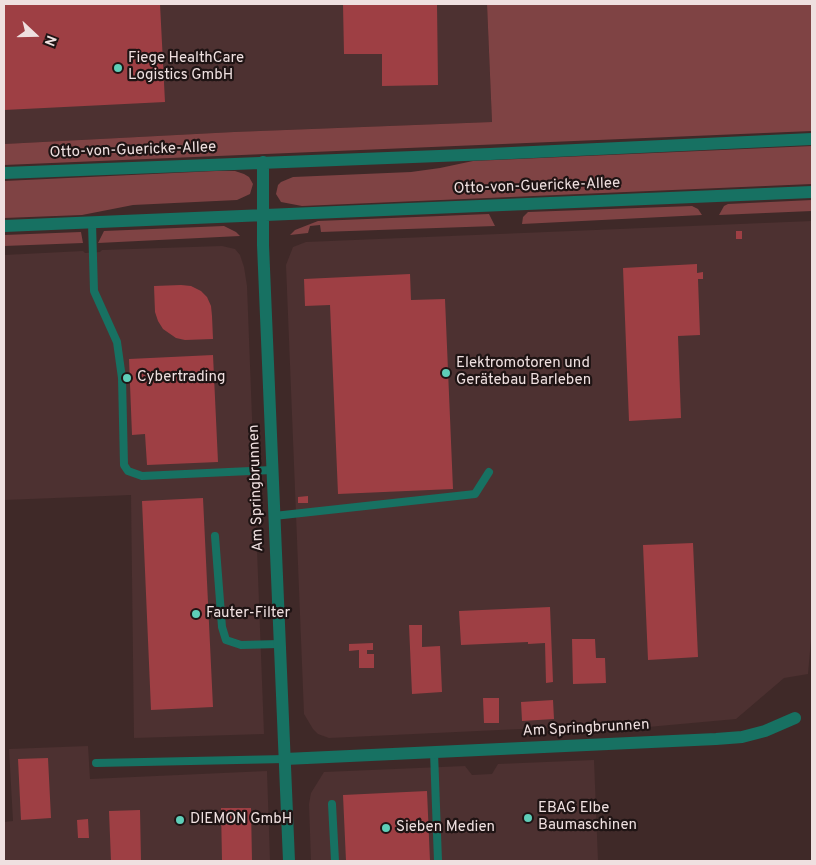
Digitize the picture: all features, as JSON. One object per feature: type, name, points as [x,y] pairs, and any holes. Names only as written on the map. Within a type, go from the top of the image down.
[{"type":"street","name":"Otto-von-Guericke-Allee","points":[[4,173],[812,139]]},
{"type":"street","points":[[262,215],[263,162]]},
{"type":"street","name":"Otto-von-Guericke-Allee","points":[[4,226],[812,192]]},
{"type":"street","name":"Am Springbrunnen","points":[[262,215],[289,861]]},
{"type":"street","name":"Am Springbrunnen","points":[[285,759],[725,738],[765,731],[795,718]]},
{"type":"lane","points":[[92,223],[94,291],[118,342],[122,378],[124,465],[128,471],[142,476],[272,470]]},
{"type":"lane","points":[[274,516],[475,494],[489,472]]},
{"type":"lane","points":[[215,536],[222,627],[226,640],[242,645],[280,644]]},
{"type":"lane","points":[[434,752],[438,861]]},
{"type":"lane","points":[[96,763],[285,759]]},
{"type":"lane","points":[[332,804],[334,861]]},
{"type":"shaded area","points":[[4,4],[487,4],[492,122],[234,132],[4,144]]},
{"type":"shaded area","points":[[487,4],[812,4],[812,131],[4,165],[4,144],[234,132],[492,122]]},
{"type":"shaded area","points":[[812,146],[812,184],[302,206],[281,202],[276,194],[278,185],[281,182],[293,177],[411,172],[473,161]]},
{"type":"shaded area","points":[[235,171],[249,177],[253,184],[250,194],[237,200],[133,205],[82,215],[4,218],[4,181]]},
{"type":"shaded area","points":[[812,200],[812,211],[719,215],[724,206],[728,204]]},
{"type":"shaded area","points":[[692,206],[698,209],[702,215],[522,224],[523,217],[528,212]]},
{"type":"shaded area","points":[[489,214],[495,226],[321,232],[320,225],[310,226],[308,233],[290,235],[295,230],[318,221]]},
{"type":"shaded area","points":[[812,221],[812,628],[808,674],[784,678],[736,719],[593,732],[563,727],[329,738],[318,734],[304,714],[286,265],[293,247],[306,242]]},
{"type":"shaded area","points":[[224,226],[240,236],[98,243],[104,231]]},
{"type":"shaded area","points":[[81,232],[83,243],[4,246],[4,235]]},
{"type":"shaded area","name":"Cybertrading","points":[[222,246],[235,249],[240,255],[247,286],[264,734],[134,738],[131,495],[4,500],[4,255]]},
{"type":"shaded area","name":"DIEMON GmbH","points":[[88,746],[90,779],[267,771],[270,861],[4,861],[4,822],[13,821],[9,749]]},
{"type":"shaded area","points":[[594,760],[598,861],[311,861],[309,804],[311,793],[324,772],[465,766],[472,775],[492,774],[498,764]]},
{"type":"building","points":[[4,4],[160,4],[165,102],[4,110]]},
{"type":"building","points":[[343,4],[437,4],[438,85],[382,86],[382,54],[344,54]]},
{"type":"building","points":[[736,231],[742,231],[742,239],[736,239]]},
{"type":"building","points":[[697,264],[697,273],[703,272],[703,279],[698,279],[700,335],[678,336],[681,418],[629,421],[623,268]]},
{"type":"building","points":[[410,274],[411,300],[445,299],[453,489],[338,494],[330,305],[305,306],[304,279]]},
{"type":"building","points":[[154,286],[191,286],[201,291],[207,297],[211,306],[213,339],[185,340],[176,338],[163,329],[158,321],[155,312]]},
{"type":"building","points":[[213,355],[218,462],[147,465],[145,434],[132,435],[129,359]]},
{"type":"building","points":[[308,496],[308,503],[298,503],[298,497]]},
{"type":"building","points":[[203,498],[213,707],[151,710],[142,501]]},
{"type":"building","points":[[693,543],[698,657],[648,660],[643,545]]},
{"type":"building","points":[[550,607],[553,682],[546,683],[545,643],[461,645],[459,611]]},
{"type":"building","points":[[409,625],[422,625],[422,647],[440,646],[442,692],[412,694]]},
{"type":"building","points":[[572,639],[595,639],[596,658],[605,658],[606,683],[573,684]]},
{"type":"building","points":[[373,643],[373,650],[367,650],[367,654],[374,654],[374,668],[359,668],[359,650],[349,651],[349,644]]},
{"type":"building","points":[[483,698],[499,698],[499,723],[484,723]]},
{"type":"building","points":[[553,700],[554,719],[522,721],[521,702]]},
{"type":"building","points":[[48,758],[51,818],[21,820],[18,759]]},
{"type":"building","name":"Sieben Medien","points":[[427,791],[430,861],[346,861],[343,795]]},
{"type":"building","points":[[221,808],[251,808],[252,861],[222,861]]},
{"type":"building","points":[[140,810],[141,861],[111,861],[109,811]]},
{"type":"building","points":[[88,819],[89,838],[78,838],[77,820]]},
{"type":"place","name":"Fiege HealthCare Logistics GmbH","points":[[118,68]]},
{"type":"place","name":"Elektromotoren und Gerätebau Barleben","points":[[446,373]]},
{"type":"place","name":"Cybertrading","points":[[127,378]]},
{"type":"place","name":"Fauter-Filter","points":[[196,614]]},
{"type":"place","name":"EBAG Elbe Baumaschinen","points":[[528,818]]},
{"type":"place","name":"DIEMON GmbH","points":[[180,820]]},
{"type":"place","name":"Sieben Medien","points":[[386,828]]}]
